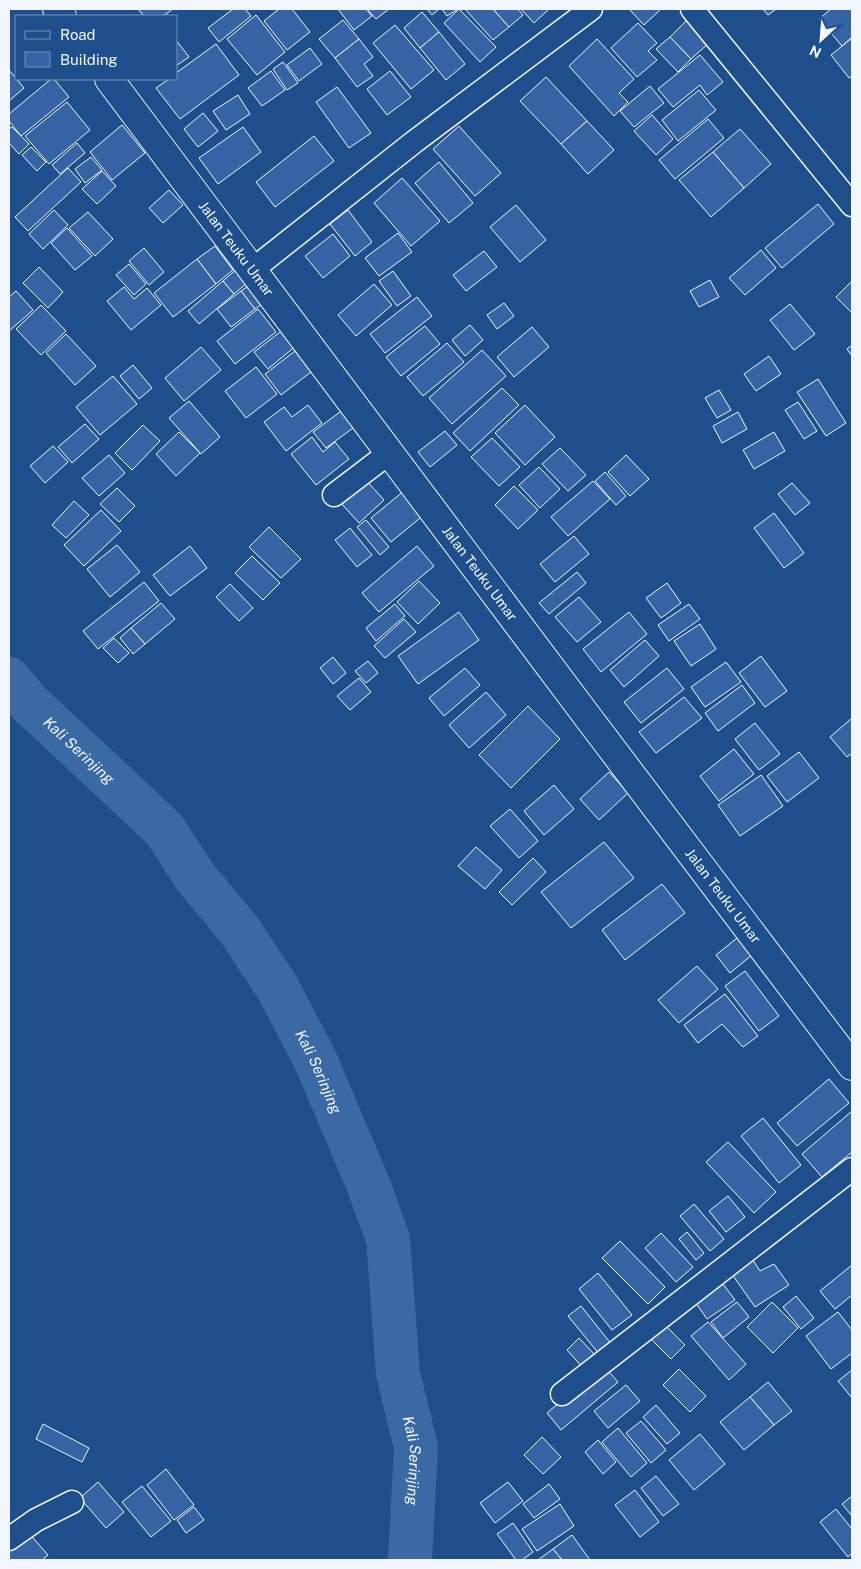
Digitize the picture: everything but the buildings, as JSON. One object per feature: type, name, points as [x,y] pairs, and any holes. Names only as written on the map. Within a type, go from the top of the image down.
[{"type":"main road","name":"Jalan Teuku Umar","points":[[110,80],[852,1066]]},
{"type":"street","points":[[252,270],[414,142],[591,9]]},
{"type":"street","points":[[692,9],[852,205]]},
{"type":"street","points":[[334,496],[389,453]]},
{"type":"street","points":[[562,1394],[852,1169]]},
{"type":"street","points":[[9,1539],[36,1520],[72,1502]]},
{"type":"waterway","name":"Kali Serinjing","points":[[9,679],[28,702],[164,829],[196,878],[240,931],[277,987],[315,1059],[368,1184],[388,1239],[398,1374],[416,1447],[410,1560]]}]
